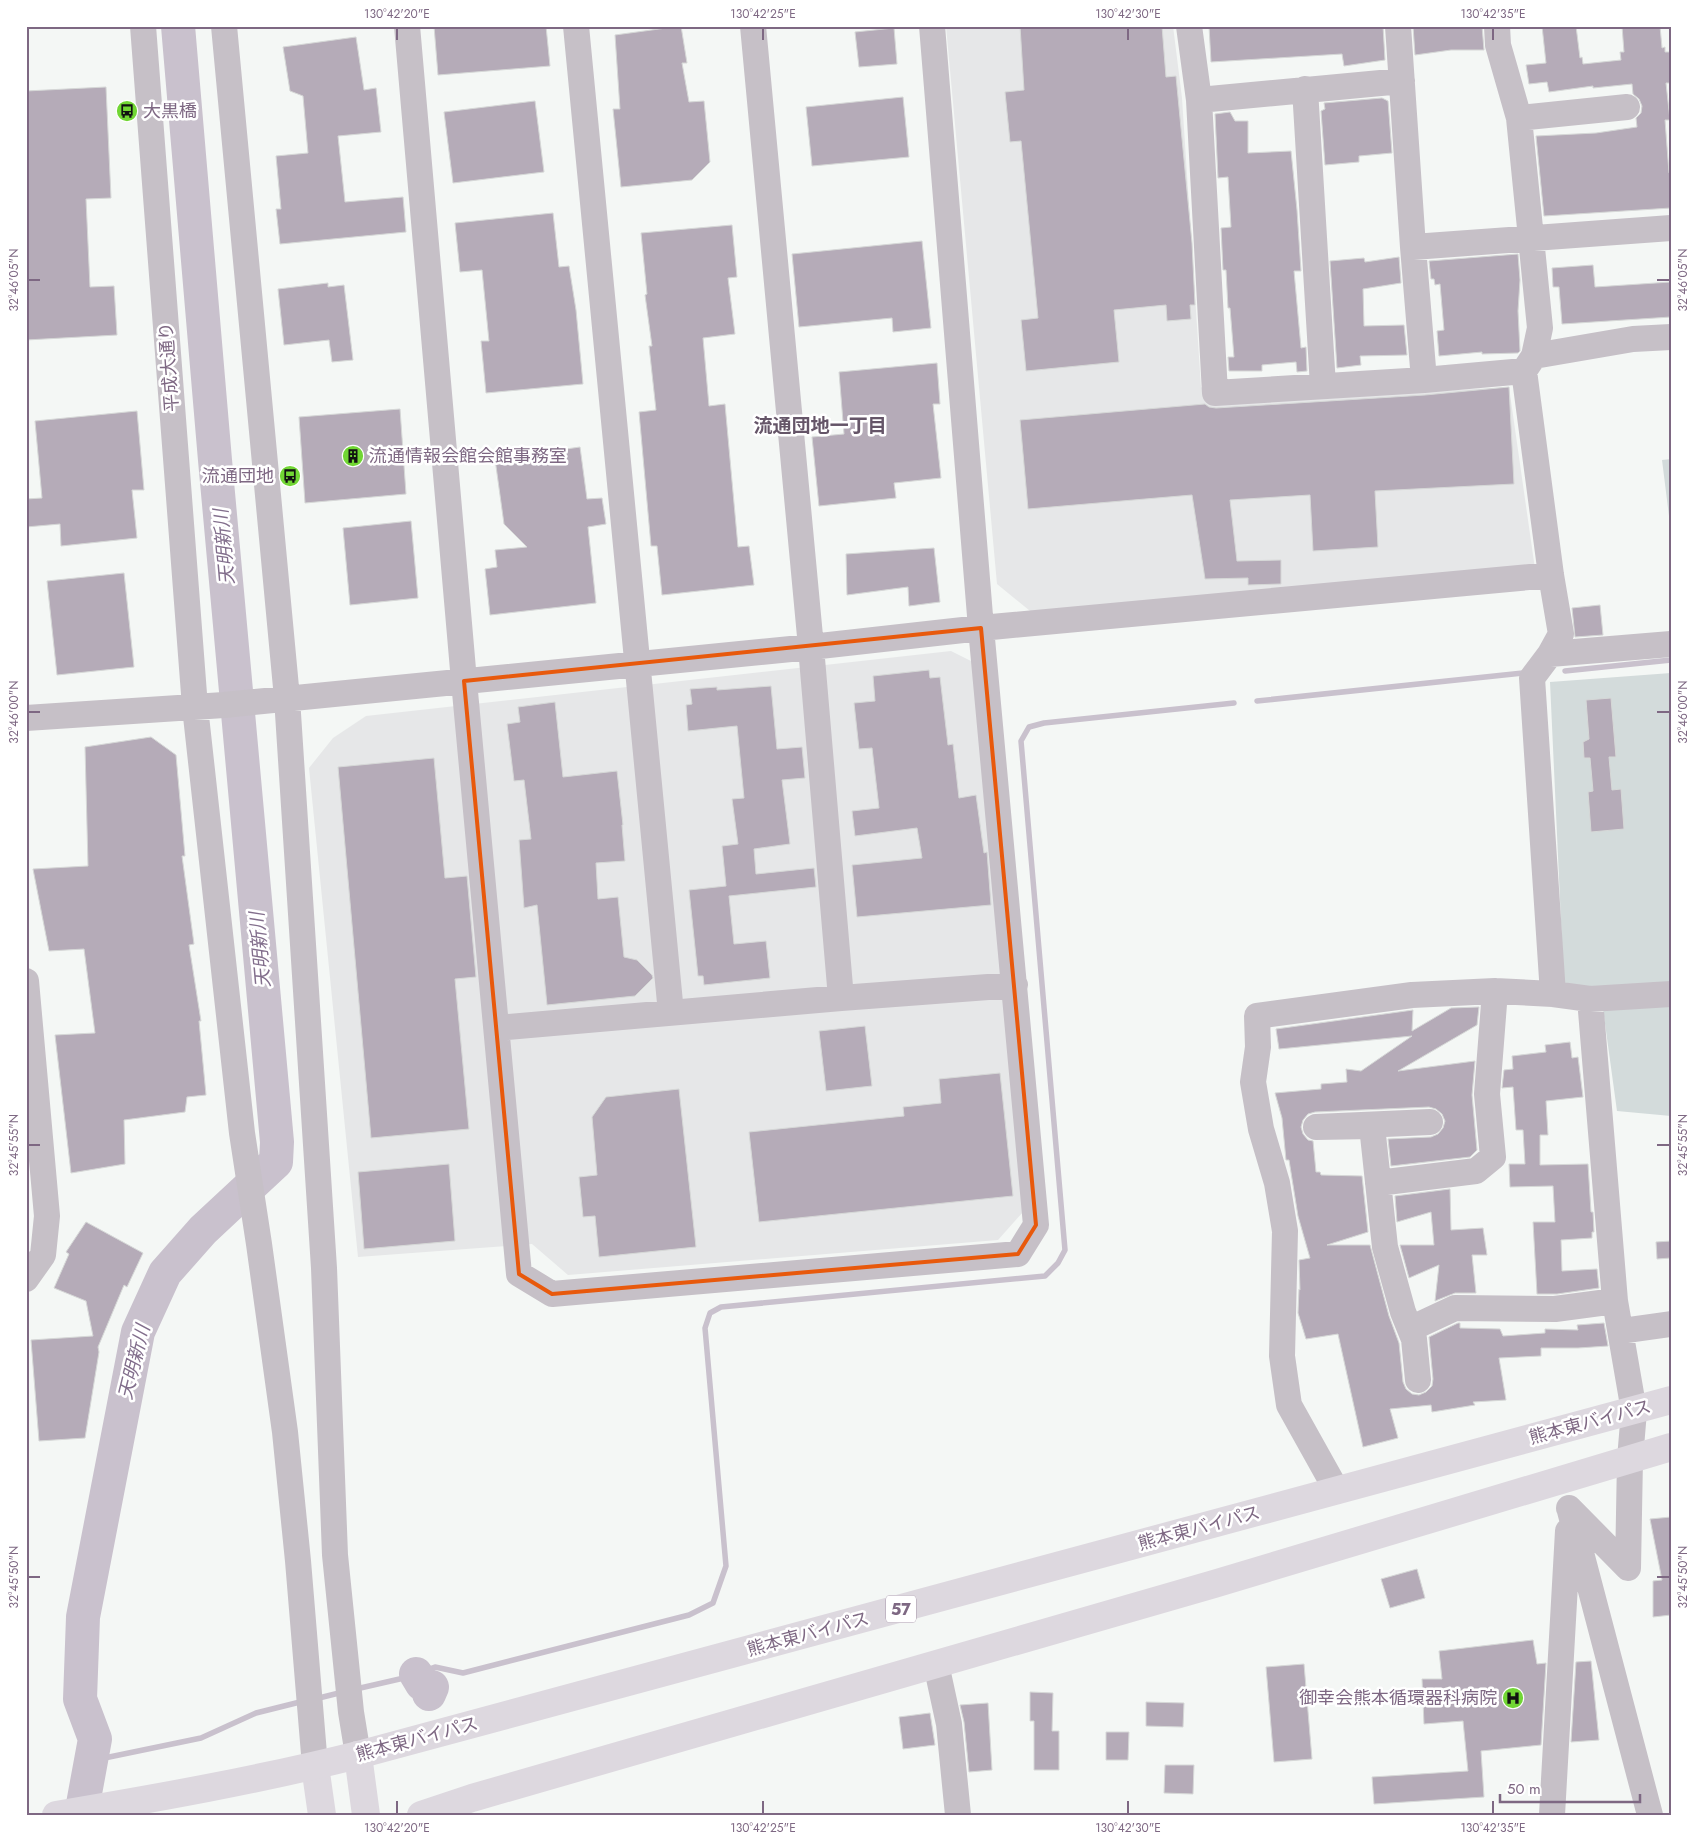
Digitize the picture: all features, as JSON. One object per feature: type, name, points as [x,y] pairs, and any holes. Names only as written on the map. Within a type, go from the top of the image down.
[{"type":"main road","name":"熊本東バイパス","points":[[56,1815],[128,1803],[315,1766],[358,1755],[1671,1400]]},
{"type":"main road","points":[[421,1815],[481,1795],[1214,1584],[1671,1447]]},
{"type":"main road","points":[[358,1755],[366,1815]]},
{"type":"main road","points":[[315,1766],[322,1815]]},
{"type":"street","name":"平成大通り","points":[[143,26],[195,707],[242,1133],[285,1432],[315,1766]]},
{"type":"street","points":[[224,26],[324,1268],[335,1555],[358,1755]]},
{"type":"street","points":[[407,26],[464,681],[519,1274],[552,1294],[1018,1254],[1036,1225],[981,628],[932,26]]},
{"type":"street","points":[[576,26],[671,1012]]},
{"type":"street","points":[[752,26],[811,647],[841,998]]},
{"type":"street","points":[[1189,26],[1199,100],[1215,393],[1424,380],[1529,363],[1633,340],[1671,337]]},
{"type":"street","points":[[1398,26],[1424,380]]},
{"type":"street","points":[[1497,26],[1498,45],[1519,118],[1532,238],[1540,328],[1529,363],[1551,576],[1561,634],[1550,654],[1532,678],[1553,994]]},
{"type":"street","points":[[1199,100],[1402,81]]},
{"type":"street","points":[[1304,89],[1323,386]]},
{"type":"street","points":[[1519,118],[1627,108]]},
{"type":"street","points":[[1413,247],[1671,228]]},
{"type":"street","points":[[26,718],[224,705],[811,647],[981,628],[1551,576]]},
{"type":"street","points":[[1550,654],[1671,644]]},
{"type":"street","points":[[26,981],[47,1216],[43,1255],[26,1280]]},
{"type":"street","points":[[497,1028],[671,1012],[1015,985]]},
{"type":"street","points":[[1378,1184],[1476,1171],[1493,1157],[1487,1094],[1495,991]]},
{"type":"street","points":[[1337,1491],[1289,1405],[1282,1356],[1285,1231],[1277,1182],[1261,1129],[1253,1082],[1258,1047],[1257,1016],[1412,995],[1495,991],[1590,998],[1671,994]]},
{"type":"street","points":[[1569,1508],[1628,1568],[1630,1459],[1634,1411],[1615,1301],[1590,998]]},
{"type":"street","points":[[1418,1380],[1414,1339],[1403,1312],[1385,1247],[1372,1126],[1316,1126],[1430,1122]]},
{"type":"street","points":[[1410,1329],[1455,1308],[1556,1309],[1615,1301]]},
{"type":"street","points":[[1621,1331],[1671,1324]]},
{"type":"street","points":[[1552,1815],[1569,1508]]},
{"type":"street","points":[[1569,1508],[1650,1815]]},
{"type":"street","points":[[936,1664],[949,1724],[958,1815]]},
{"type":"highlighted area","points":[[981,628],[1036,1225],[1018,1254],[552,1294],[519,1274],[464,681]]},
{"type":"shaded area","points":[[946,26],[1173,26],[1182,98],[1201,387],[1228,405],[1237,402],[1509,387],[1535,569],[1035,615],[997,584]]},
{"type":"shaded area","points":[[1671,459],[1671,532],[1662,460]]},
{"type":"shaded area","points":[[951,651],[977,664],[1023,1212],[998,1240],[568,1275],[532,1244],[358,1257],[309,768],[333,738],[366,716]]},
{"type":"shaded area","points":[[1671,673],[1671,985],[1564,987],[1550,682]]},
{"type":"shaded area","points":[[1671,1006],[1671,1116],[1617,1111],[1603,1009]]},
{"type":"building","points":[[434,26],[546,26],[550,66],[438,75]]},
{"type":"building","points":[[681,26],[687,63],[682,63],[689,102],[704,101],[710,162],[692,180],[621,187],[613,109],[620,109],[615,35]]},
{"type":"building","points":[[1020,26],[1162,26],[1166,77],[1176,76],[1192,243],[1195,305],[1190,305],[1191,319],[1167,321],[1166,305],[1114,310],[1119,362],[1026,371],[1021,320],[1038,318],[1021,141],[1010,142],[1005,92],[1024,90]]},
{"type":"building","points":[[1209,26],[1383,26],[1385,60],[1344,66],[1342,54],[1211,62]]},
{"type":"building","points":[[1413,26],[1482,26],[1484,50],[1451,50],[1415,55]]},
{"type":"building","points":[[1542,26],[1576,26],[1580,58],[1582,57],[1583,64],[1621,60],[1620,52],[1624,52],[1622,26],[1660,26],[1662,48],[1665,47],[1665,52],[1671,52],[1671,83],[1666,83],[1670,120],[1665,120],[1669,173],[1671,172],[1671,208],[1544,216],[1536,136],[1596,133],[1637,127],[1636,118],[1641,113],[1642,106],[1639,99],[1633,94],[1632,84],[1593,88],[1593,86],[1549,92],[1547,82],[1529,84],[1526,65],[1546,63]]},
{"type":"building","points":[[894,28],[897,64],[859,67],[855,32]]},
{"type":"building","points":[[356,37],[364,90],[376,88],[381,132],[338,136],[345,202],[403,197],[406,232],[280,244],[276,209],[281,209],[276,156],[308,153],[303,96],[290,91],[283,47]]},
{"type":"building","points":[[106,87],[111,198],[86,199],[90,287],[114,286],[117,335],[26,340],[26,91]]},
{"type":"building","points":[[903,97],[909,157],[812,166],[806,107]]},
{"type":"building","points":[[1382,98],[1388,101],[1392,153],[1359,156],[1359,162],[1325,165],[1321,111],[1325,109],[1324,103]]},
{"type":"building","points":[[535,101],[544,172],[453,183],[444,112]]},
{"type":"building","points":[[1230,112],[1235,121],[1248,121],[1248,153],[1291,151],[1301,271],[1294,271],[1301,348],[1306,347],[1307,371],[1297,372],[1296,362],[1262,365],[1262,371],[1229,371],[1228,357],[1234,357],[1226,270],[1223,270],[1221,228],[1231,227],[1228,177],[1218,178],[1215,114]]},
{"type":"building","points":[[553,213],[559,267],[569,266],[576,310],[583,384],[486,393],[481,341],[489,341],[482,270],[460,272],[455,223]]},
{"type":"building","points":[[732,225],[737,277],[728,278],[735,334],[703,338],[709,406],[725,404],[738,547],[749,546],[754,585],[662,595],[657,546],[651,546],[639,412],[656,410],[649,346],[652,346],[645,295],[647,294],[641,233]]},
{"type":"building","points":[[922,241],[931,328],[893,332],[892,318],[799,327],[792,254]]},
{"type":"building","points":[[1518,254],[1520,351],[1518,353],[1482,354],[1482,352],[1439,356],[1437,331],[1444,330],[1440,284],[1435,285],[1434,279],[1431,279],[1429,261]]},
{"type":"building","points":[[1399,257],[1401,283],[1363,289],[1364,326],[1404,325],[1407,355],[1360,356],[1361,365],[1337,368],[1330,261],[1364,258],[1365,262]]},
{"type":"building","points":[[1593,265],[1595,287],[1671,282],[1671,317],[1562,324],[1559,287],[1553,287],[1552,268]]},
{"type":"building","points":[[328,283],[328,287],[344,285],[353,360],[332,362],[329,340],[284,345],[278,289]]},
{"type":"building","points":[[937,363],[940,404],[933,404],[941,478],[894,483],[896,498],[819,506],[812,437],[844,434],[839,372]]},
{"type":"building","points":[[1509,387],[1514,484],[1375,491],[1378,547],[1313,551],[1310,495],[1230,500],[1237,561],[1281,560],[1281,584],[1248,585],[1248,578],[1205,579],[1192,495],[1028,509],[1020,420],[1205,404],[1216,408],[1425,395]]},
{"type":"building","name":"流通情報会館会館事務室","points":[[400,409],[406,494],[305,503],[299,417]]},
{"type":"building","points":[[137,411],[144,490],[132,490],[137,538],[61,546],[60,524],[26,527],[26,499],[42,498],[35,421]]},
{"type":"building","points":[[580,447],[587,499],[602,498],[606,524],[588,527],[596,603],[490,615],[485,569],[497,567],[495,550],[527,547],[504,524],[495,459]]},
{"type":"building","points":[[411,521],[418,598],[350,605],[343,528]]},
{"type":"building","points":[[934,548],[940,602],[909,606],[908,587],[847,595],[846,554]]},
{"type":"building","points":[[124,573],[134,667],[57,675],[47,581]]},
{"type":"building","points":[[1600,605],[1603,635],[1575,637],[1572,608]]},
{"type":"building","points":[[929,670],[930,678],[940,677],[948,745],[953,744],[959,798],[976,795],[984,853],[987,852],[991,905],[857,917],[852,865],[922,858],[917,828],[855,836],[852,811],[879,808],[872,748],[859,749],[854,703],[875,701],[873,676]]},
{"type":"building","points":[[771,686],[777,749],[802,747],[805,778],[782,780],[790,844],[754,849],[756,874],[814,868],[816,887],[729,896],[734,944],[766,941],[770,978],[704,985],[703,976],[698,976],[689,890],[726,886],[722,846],[738,844],[732,799],[744,798],[737,726],[688,731],[686,705],[692,704],[690,689],[717,687],[717,690]]},
{"type":"building","points":[[1611,698],[1616,757],[1609,757],[1612,790],[1621,789],[1624,829],[1591,832],[1588,792],[1593,791],[1590,758],[1584,758],[1583,742],[1589,739],[1586,700]]},
{"type":"building","points":[[555,702],[563,777],[617,771],[625,861],[596,863],[598,899],[618,897],[624,957],[637,960],[652,975],[653,978],[635,996],[547,1005],[537,905],[524,908],[519,840],[531,839],[524,780],[514,781],[507,724],[520,722],[518,707]]},
{"type":"building","points":[[151,737],[176,755],[185,856],[182,856],[194,944],[189,945],[201,1021],[199,1021],[206,1095],[187,1097],[185,1112],[124,1120],[125,1164],[71,1173],[55,1035],[95,1033],[84,949],[49,951],[33,869],[88,866],[85,747]]},
{"type":"building","points":[[434,758],[445,878],[467,876],[476,977],[455,979],[469,1129],[371,1138],[338,767]]},
{"type":"building","points":[[1479,1007],[1477,1025],[1398,1071],[1475,1061],[1472,1095],[1477,1150],[1470,1157],[1391,1166],[1388,1139],[1431,1137],[1438,1134],[1443,1128],[1445,1121],[1442,1114],[1436,1109],[1429,1107],[1315,1112],[1308,1114],[1303,1120],[1301,1127],[1303,1134],[1308,1140],[1313,1141],[1316,1172],[1320,1172],[1321,1175],[1362,1176],[1368,1232],[1327,1245],[1370,1245],[1389,1316],[1399,1343],[1403,1382],[1406,1389],[1412,1394],[1419,1395],[1426,1392],[1432,1386],[1429,1337],[1458,1323],[1460,1323],[1460,1328],[1500,1329],[1503,1336],[1545,1333],[1545,1329],[1578,1330],[1577,1325],[1604,1323],[1608,1346],[1541,1348],[1541,1356],[1499,1358],[1506,1400],[1473,1402],[1475,1405],[1432,1412],[1431,1405],[1390,1409],[1398,1438],[1363,1447],[1338,1334],[1306,1339],[1298,1313],[1300,1290],[1299,1260],[1310,1258],[1298,1216],[1289,1160],[1286,1160],[1282,1118],[1275,1093],[1321,1089],[1321,1084],[1347,1082],[1346,1069],[1361,1071],[1412,1036],[1279,1049],[1276,1029],[1413,1010],[1412,1031],[1451,1008]]},
{"type":"building","points":[[865,1026],[872,1086],[826,1091],[819,1031]]},
{"type":"building","points":[[1570,1042],[1572,1058],[1578,1057],[1583,1097],[1546,1101],[1548,1135],[1540,1135],[1540,1165],[1588,1164],[1594,1232],[1592,1232],[1592,1238],[1561,1240],[1562,1271],[1597,1269],[1599,1288],[1557,1294],[1537,1294],[1533,1222],[1555,1222],[1553,1186],[1510,1187],[1509,1164],[1525,1164],[1523,1130],[1516,1130],[1513,1087],[1502,1088],[1504,1070],[1513,1069],[1512,1056],[1546,1052],[1545,1045]]},
{"type":"building","points":[[1000,1073],[1013,1196],[759,1222],[749,1132],[904,1116],[903,1107],[941,1103],[939,1079]]},
{"type":"building","points":[[679,1089],[696,1247],[599,1257],[595,1216],[583,1217],[579,1177],[597,1175],[592,1117],[606,1097]]},
{"type":"building","points":[[449,1164],[455,1241],[364,1249],[358,1172]]},
{"type":"building","points":[[1450,1189],[1451,1230],[1483,1228],[1487,1255],[1472,1255],[1476,1293],[1455,1293],[1435,1301],[1439,1265],[1409,1278],[1400,1245],[1434,1245],[1431,1212],[1397,1222],[1395,1196]]},
{"type":"building","points":[[86,1222],[143,1253],[127,1287],[124,1285],[98,1347],[99,1352],[85,1438],[39,1441],[31,1340],[93,1336],[86,1301],[54,1288],[69,1254],[66,1252]]},
{"type":"building","points":[[1671,1241],[1671,1258],[1657,1259],[1656,1242]]},
{"type":"building","points":[[1671,1517],[1671,1615],[1653,1617],[1653,1581],[1662,1580],[1650,1519]]},
{"type":"building","points":[[1417,1569],[1425,1598],[1390,1608],[1381,1579]]},
{"type":"building","points":[[1533,1640],[1537,1664],[1546,1663],[1541,1745],[1481,1751],[1484,1797],[1374,1804],[1372,1777],[1468,1771],[1463,1721],[1424,1724],[1422,1679],[1442,1679],[1439,1651]]},
{"type":"building","points":[[1591,1661],[1599,1740],[1571,1742],[1576,1662]]},
{"type":"building","points":[[1304,1664],[1312,1759],[1274,1762],[1266,1667]]},
{"type":"building","points":[[1030,1692],[1053,1693],[1052,1731],[1059,1731],[1059,1770],[1034,1770],[1034,1721],[1030,1721]]},
{"type":"building","points":[[1146,1702],[1184,1703],[1183,1727],[1146,1726]]},
{"type":"building","points":[[988,1703],[992,1770],[969,1772],[964,1722],[960,1705]]},
{"type":"building","points":[[930,1713],[935,1745],[903,1749],[899,1717]]},
{"type":"building","points":[[1106,1732],[1129,1732],[1128,1760],[1106,1760]]},
{"type":"building","points":[[1165,1765],[1194,1765],[1193,1794],[1164,1793]]},
{"type":"waterway","name":"天明新川","points":[[81,1815],[95,1739],[80,1699],[83,1617],[138,1332],[165,1273],[203,1230],[276,1162],[277,1142],[178,26]]},
{"type":"waterway","points":[[1565,671],[1671,660]]},
{"type":"waterway","points":[[1257,701],[1523,673]]},
{"type":"waterway","points":[[356,1689],[404,1678],[435,1667],[463,1673],[689,1615],[713,1603],[726,1566],[705,1328],[710,1313],[721,1307],[1045,1276],[1058,1263],[1065,1250],[1021,741],[1029,727],[1044,723],[1234,703]]},
{"type":"waterway","points":[[416,1674],[422,1684],[432,1687],[429,1694]]},
{"type":"waterway","points":[[315,1699],[343,1692]]},
{"type":"waterway","points":[[90,1761],[201,1738],[256,1713],[304,1701]]},
{"type":"place","name":"大黒橋","points":[[127,111]]},
{"type":"place","name":"流通情報会館会館事務室","points":[[353,456]]},
{"type":"place","name":"流通団地","points":[[290,476]]},
{"type":"place","name":"御幸会熊本循環器科病院","points":[[1513,1698]]},
{"type":"district","name":"流通団地一丁目","points":[[820,425]]}]
